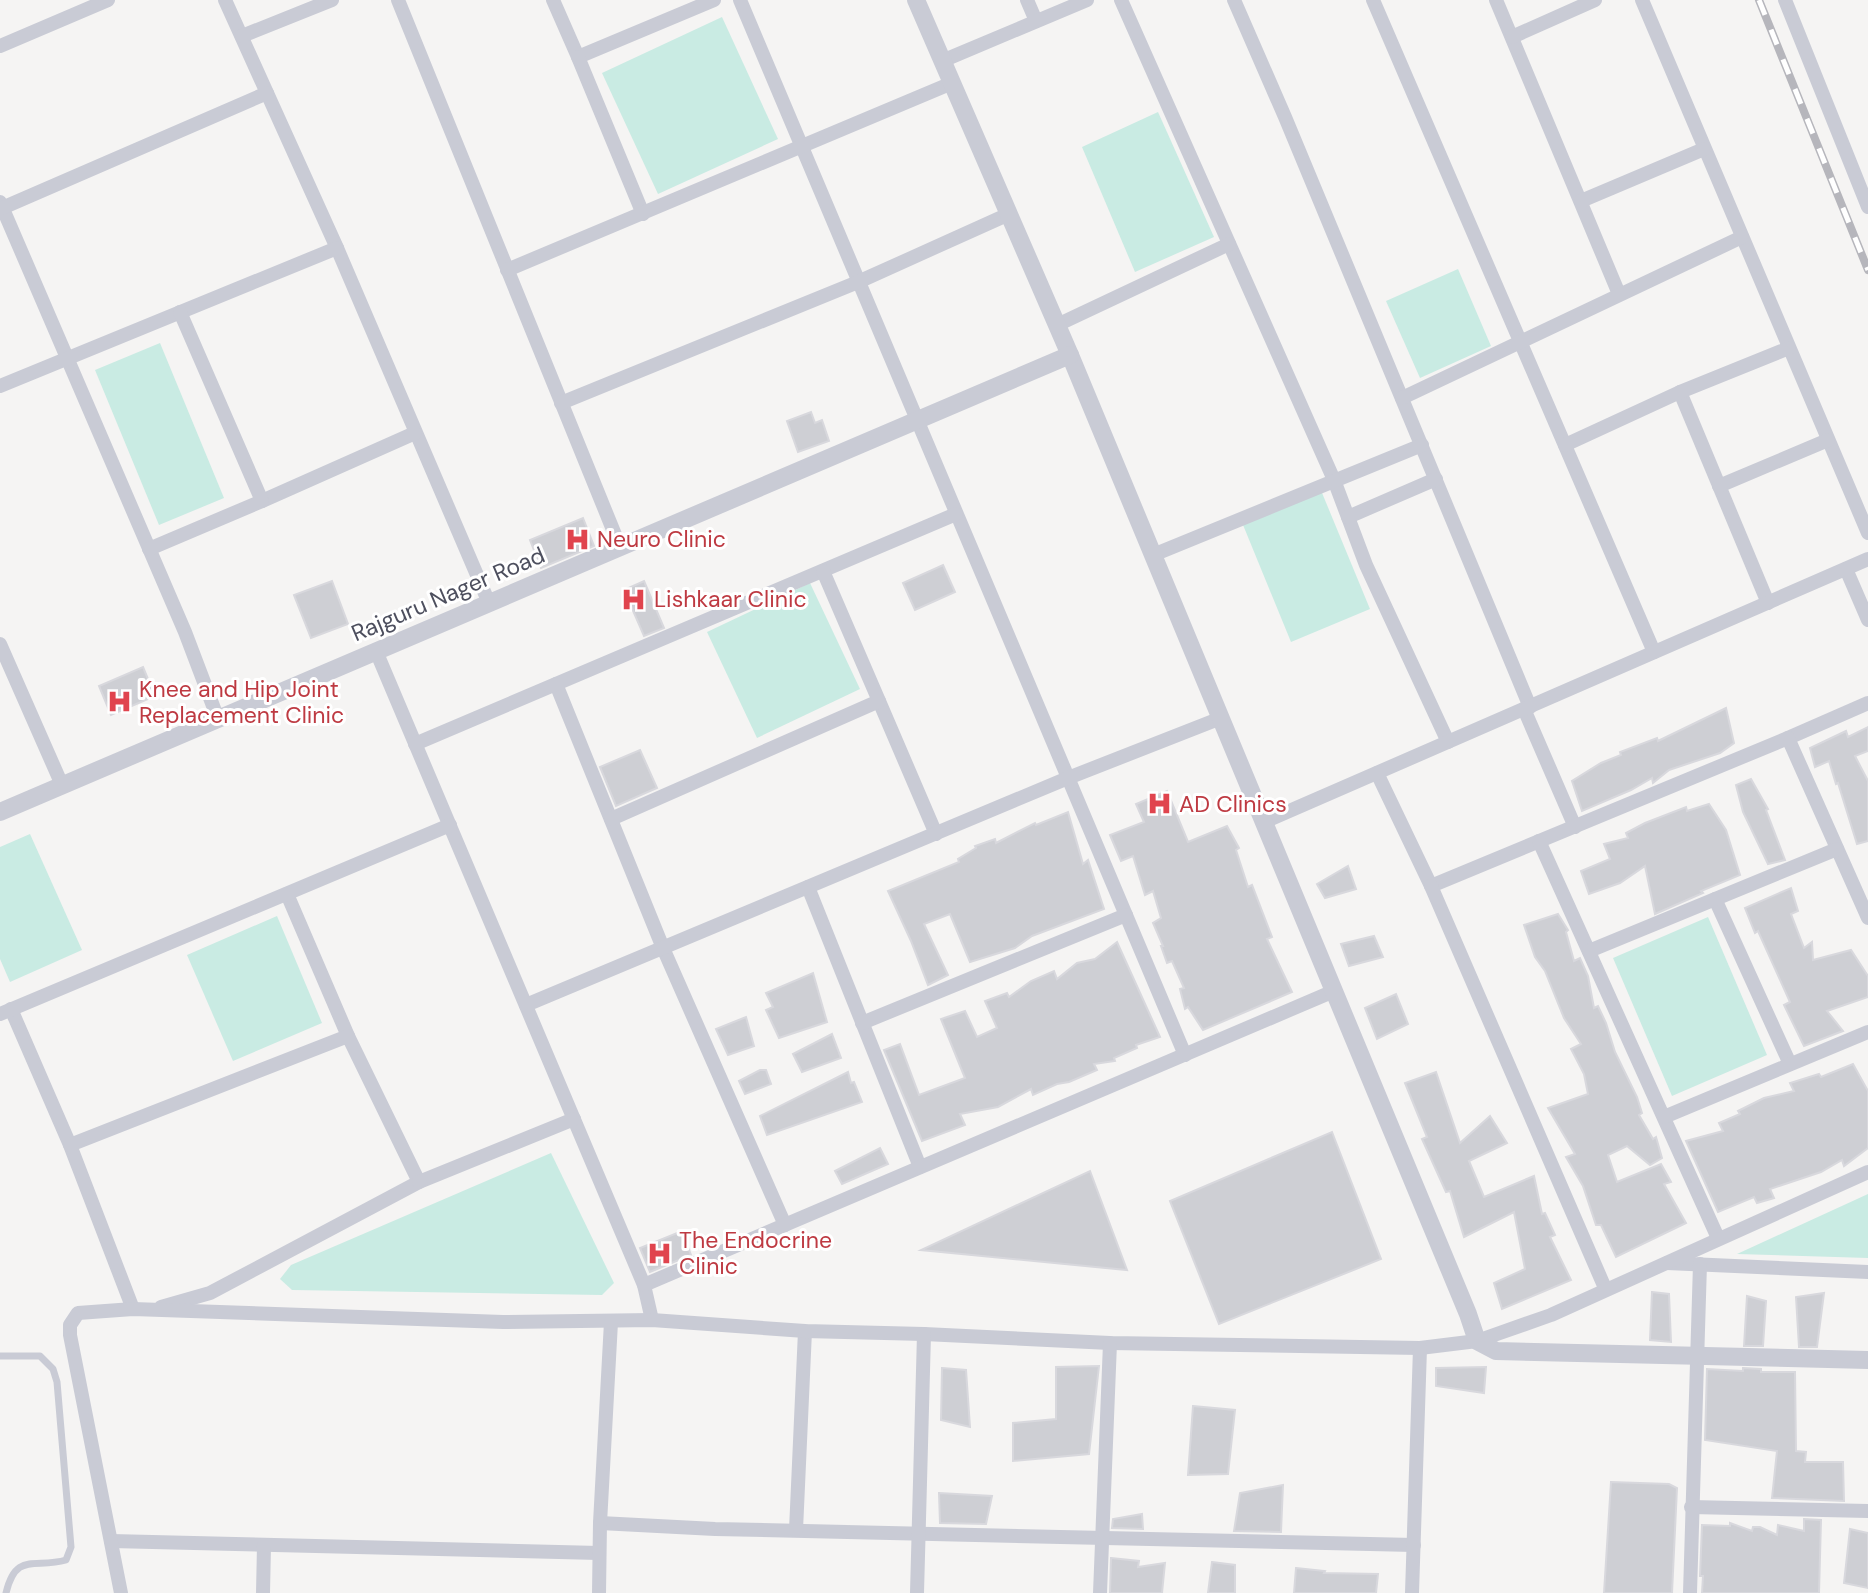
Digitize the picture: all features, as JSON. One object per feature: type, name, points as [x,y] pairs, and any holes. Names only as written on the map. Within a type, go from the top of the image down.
[{"type":"street","points":[[225,0],[337,248],[488,603]]},
{"type":"street","points":[[242,36],[331,0]]},
{"type":"street","points":[[398,0],[620,547]]},
{"type":"street","points":[[554,0],[643,214]]},
{"type":"street","points":[[578,57],[714,0]]},
{"type":"street","points":[[740,0],[1185,1055]]},
{"type":"street","points":[[916,0],[1070,355],[1463,1301],[1477,1341],[1496,1351],[1868,1360]]},
{"type":"street","points":[[1027,0],[1036,21]]},
{"type":"street","points":[[942,61],[1087,0]]},
{"type":"street","points":[[1121,0],[1334,480],[1371,577],[1448,742]]},
{"type":"street","points":[[1234,0],[1422,445],[1575,827]]},
{"type":"street","points":[[1373,0],[1654,652]]},
{"type":"street","points":[[1496,0],[1619,294]]},
{"type":"street","points":[[1512,37],[1595,0]]},
{"type":"street","points":[[1642,0],[1868,533]]},
{"type":"street","points":[[1785,0],[1868,207]]},
{"type":"street","points":[[0,46],[103,1]]},
{"type":"street","points":[[508,270],[952,83]]},
{"type":"street","points":[[218,719],[185,632],[1,205],[267,93]]},
{"type":"street","points":[[1581,201],[1704,149]]},
{"type":"street","points":[[561,403],[858,282],[1009,214]]},
{"type":"street","points":[[1402,398],[1742,237]]},
{"type":"street","points":[[1057,325],[1229,244]]},
{"type":"street","points":[[0,386],[337,248]]},
{"type":"street","points":[[180,312],[262,501]]},
{"type":"street","points":[[1565,445],[1680,392],[1789,348]]},
{"type":"street","name":"Rajguru Nager Road","points":[[0,812],[1070,355]]},
{"type":"street","points":[[1680,392],[1768,603]]},
{"type":"street","points":[[149,549],[415,433]]},
{"type":"street","points":[[1719,486],[1828,440]]},
{"type":"street","points":[[1153,555],[1422,445]]},
{"type":"street","points":[[1348,517],[1436,479]]},
{"type":"street","points":[[415,744],[956,514]]},
{"type":"street","points":[[1264,822],[1868,559]]},
{"type":"street","points":[[1846,569],[1868,620]]},
{"type":"street","points":[[823,571],[936,834]]},
{"type":"street","points":[[0,644],[62,785]]},
{"type":"street","points":[[376,651],[644,1285],[652,1320]]},
{"type":"street","points":[[556,684],[663,948],[785,1225]]},
{"type":"street","points":[[611,819],[879,701]]},
{"type":"street","points":[[1431,886],[1868,703]]},
{"type":"street","points":[[526,1005],[1068,778],[1221,718]]},
{"type":"street","points":[[1788,738],[1868,918]]},
{"type":"street","points":[[1377,773],[1431,886],[1605,1289]]},
{"type":"street","points":[[140,1310],[70,1145],[5,1011],[450,825]]},
{"type":"street","points":[[1539,841],[1718,1238]]},
{"type":"street","points":[[1589,951],[1838,849]]},
{"type":"street","points":[[808,887],[920,1167]]},
{"type":"street","points":[[287,894],[348,1036],[419,1182]]},
{"type":"street","points":[[1715,899],[1790,1065]]},
{"type":"street","points":[[862,1023],[1126,915]]},
{"type":"street","points":[[644,1285],[1334,991]]},
{"type":"street","points":[[1664,1117],[1868,1032]]},
{"type":"street","points":[[70,1145],[348,1036]]},
{"type":"street","points":[[140,1310],[210,1293],[419,1182],[574,1119]]},
{"type":"street","points":[[121,1593],[70,1335],[70,1325],[78,1313],[140,1310],[503,1322],[652,1320],[805,1331],[1110,1343],[1420,1348],[1477,1341],[1550,1315],[1868,1172]]},
{"type":"street","points":[[1662,1263],[1868,1272]]},
{"type":"street","points":[[1690,1593],[1700,1264]]},
{"type":"street","points":[[599,1593],[611,1322]]},
{"type":"street","points":[[796,1530],[805,1331]]},
{"type":"street","points":[[917,1593],[924,1334]]},
{"type":"street","points":[[1100,1593],[1110,1343]]},
{"type":"street","points":[[1412,1593],[1420,1348]]},
{"type":"street","points":[[1691,1507],[1868,1511]]},
{"type":"street","points":[[600,1523],[1102,1539],[1414,1545]]},
{"type":"street","points":[[111,1541],[599,1553]]},
{"type":"street","points":[[263,1593],[264,1545]]},
{"type":"lane","points":[[0,1356],[40,1356],[53,1368],[57,1382],[71,1548],[66,1560],[24,1564],[16,1568],[9,1578],[6,1593]]},
{"type":"green space","points":[[722,17],[778,139],[658,194],[602,73]]},
{"type":"green space","points":[[1158,112],[1214,237],[1135,272],[1082,147]]},
{"type":"green space","points":[[1458,269],[1491,346],[1420,378],[1386,301]]},
{"type":"green space","points":[[160,343],[224,498],[159,525],[95,370]]},
{"type":"green space","points":[[1320,488],[1370,609],[1291,642],[1241,520]]},
{"type":"green space","points":[[810,583],[860,689],[757,738],[707,632]]},
{"type":"green space","points":[[30,834],[82,950],[10,982],[0,959],[0,847]]},
{"type":"green space","points":[[277,916],[322,1023],[233,1061],[187,955]]},
{"type":"green space","points":[[1708,917],[1767,1055],[1672,1096],[1613,958]]},
{"type":"green space","points":[[551,1153],[614,1283],[602,1295],[292,1290],[280,1279],[291,1265]]},
{"type":"green space","points":[[1868,1194],[1868,1258],[1737,1254]]},
{"type":"building","points":[[811,412],[815,423],[822,420],[829,441],[798,452],[787,421]]},
{"type":"building","points":[[583,518],[594,546],[541,568],[530,540]]},
{"type":"building","points":[[943,565],[955,592],[915,610],[903,583]]},
{"type":"building","points":[[332,581],[348,624],[311,638],[294,595]]},
{"type":"building","points":[[644,581],[664,628],[644,636],[624,590]]},
{"type":"building","points":[[143,667],[155,696],[111,715],[99,686]]},
{"type":"building","points":[[1726,708],[1734,743],[1720,753],[1669,770],[1653,783],[1652,778],[1582,811],[1572,781],[1601,763],[1621,755],[1620,752],[1657,738],[1658,741]]},
{"type":"building","points":[[1868,727],[1868,751],[1855,756],[1868,781],[1868,841],[1857,844],[1829,761],[1815,767],[1810,748],[1846,731],[1848,737]]},
{"type":"building","points":[[640,750],[657,788],[616,806],[600,767]]},
{"type":"building","points":[[1751,779],[1768,809],[1766,810],[1785,860],[1768,864],[1743,812],[1736,785]]},
{"type":"building","points":[[1167,791],[1188,842],[1227,826],[1239,848],[1236,850],[1248,887],[1252,885],[1272,937],[1267,939],[1292,992],[1203,1030],[1188,1007],[1185,1009],[1180,989],[1184,988],[1172,961],[1167,963],[1153,923],[1161,918],[1153,891],[1145,895],[1133,856],[1121,861],[1110,835],[1144,822],[1136,804]]},
{"type":"building","points":[[1709,804],[1726,830],[1740,875],[1655,914],[1645,866],[1620,883],[1589,894],[1581,871],[1610,859],[1604,844],[1628,838],[1626,833],[1686,807],[1687,811]]},
{"type":"building","points":[[1068,812],[1083,864],[1088,860],[1104,909],[1032,936],[1015,948],[970,962],[950,914],[924,924],[948,975],[928,985],[888,891],[959,862],[958,859],[976,848],[975,846],[995,839],[996,843],[1035,823],[1036,825]]},
{"type":"building","points":[[1348,866],[1356,889],[1325,898],[1317,884]]},
{"type":"building","points":[[1791,888],[1798,911],[1791,914],[1804,948],[1812,942],[1813,960],[1851,950],[1868,976],[1868,997],[1827,1011],[1843,1031],[1804,1046],[1784,1005],[1790,1002],[1745,908]]},
{"type":"building","points":[[1558,914],[1568,930],[1566,932],[1574,961],[1580,958],[1588,976],[1594,1008],[1598,1006],[1615,1052],[1637,1097],[1642,1113],[1639,1115],[1653,1139],[1656,1137],[1662,1158],[1650,1165],[1627,1146],[1608,1155],[1617,1182],[1661,1164],[1671,1182],[1664,1184],[1686,1223],[1616,1257],[1601,1225],[1596,1225],[1583,1186],[1566,1157],[1575,1154],[1548,1108],[1588,1094],[1584,1074],[1571,1049],[1581,1044],[1564,1018],[1545,971],[1535,957],[1524,925]]},
{"type":"building","points":[[1374,936],[1383,957],[1349,966],[1341,944]]},
{"type":"building","points":[[1117,942],[1160,1037],[1136,1045],[1137,1048],[1114,1058],[1115,1061],[1094,1064],[1097,1070],[1069,1082],[1057,1084],[1033,1095],[1031,1089],[998,1107],[960,1114],[965,1125],[922,1141],[884,1050],[900,1044],[919,1095],[965,1078],[941,1019],[965,1011],[977,1037],[997,1028],[985,1001],[1007,993],[1009,997],[1031,981],[1054,971],[1057,979],[1077,963],[1095,959]]},
{"type":"building","points":[[813,973],[827,1022],[779,1038],[766,1010],[773,1007],[766,993]]},
{"type":"building","points":[[1396,994],[1408,1024],[1377,1039],[1365,1008]]},
{"type":"building","points":[[746,1017],[754,1046],[728,1055],[716,1029]]},
{"type":"building","points":[[832,1034],[841,1058],[802,1072],[793,1054]]},
{"type":"building","points":[[1853,1064],[1868,1091],[1868,1148],[1844,1166],[1842,1160],[1821,1172],[1770,1189],[1774,1198],[1757,1203],[1754,1197],[1718,1212],[1686,1141],[1723,1131],[1719,1123],[1740,1114],[1738,1111],[1764,1098],[1794,1091],[1790,1083],[1819,1074],[1821,1077]]},
{"type":"building","points":[[760,1070],[766,1070],[771,1084],[745,1094],[739,1081]]},
{"type":"building","points":[[848,1072],[862,1102],[767,1135],[760,1116]]},
{"type":"building","points":[[1436,1072],[1460,1143],[1490,1116],[1507,1143],[1469,1161],[1484,1197],[1534,1176],[1542,1214],[1545,1213],[1555,1235],[1550,1237],[1571,1280],[1502,1309],[1494,1283],[1525,1269],[1514,1212],[1464,1237],[1450,1191],[1446,1192],[1422,1139],[1427,1137],[1405,1083]]},
{"type":"building","points":[[1332,1132],[1381,1259],[1219,1324],[1170,1201]]},
{"type":"building","points":[[880,1148],[888,1164],[842,1184],[835,1171]]},
{"type":"building","points":[[1090,1171],[1127,1270],[921,1250]]},
{"type":"building","points":[[682,1231],[691,1255],[650,1272],[640,1248]]},
{"type":"building","points":[[1652,1292],[1669,1294],[1671,1342],[1650,1340]]},
{"type":"building","points":[[1824,1293],[1817,1347],[1799,1347],[1796,1297]]},
{"type":"building","points":[[1747,1296],[1766,1301],[1763,1346],[1744,1346]]},
{"type":"building","points":[[1099,1366],[1089,1454],[1013,1461],[1013,1423],[1056,1419],[1056,1367]]},
{"type":"building","points":[[1486,1367],[1484,1393],[1436,1386],[1436,1368]]},
{"type":"building","points":[[942,1368],[966,1370],[970,1427],[941,1420]]},
{"type":"building","points":[[1743,1368],[1761,1369],[1761,1372],[1795,1372],[1796,1451],[1806,1452],[1805,1462],[1843,1462],[1844,1501],[1772,1498],[1777,1451],[1705,1440],[1707,1369],[1743,1371]]},
{"type":"building","points":[[1193,1406],[1235,1410],[1228,1474],[1188,1475]]},
{"type":"building","points":[[1611,1482],[1669,1484],[1677,1488],[1672,1593],[1604,1593]]},
{"type":"building","points":[[1283,1485],[1281,1532],[1234,1531],[1240,1493]]},
{"type":"building","points":[[939,1493],[992,1496],[986,1524],[940,1523]]},
{"type":"building","points":[[1142,1514],[1143,1529],[1112,1528],[1113,1519]]},
{"type":"building","points":[[1804,1519],[1821,1520],[1819,1593],[1702,1593],[1702,1525],[1730,1526],[1730,1523],[1752,1531],[1753,1527],[1760,1527],[1777,1535],[1778,1525],[1804,1531]]},
{"type":"building","points":[[1850,1529],[1868,1533],[1868,1588],[1844,1583]]},
{"type":"building","points":[[1111,1558],[1139,1561],[1138,1567],[1165,1563],[1162,1593],[1110,1593]]},
{"type":"building","points":[[1212,1562],[1235,1565],[1235,1593],[1208,1593]]},
{"type":"building","points":[[1296,1568],[1325,1571],[1324,1573],[1378,1574],[1376,1593],[1294,1593]]},
{"type":"railway","points":[[1759,0],[1868,270]]},
{"type":"place","name":"Neuro Clinic","points":[[577,539]]},
{"type":"place","name":"Lishkaar Clinic","points":[[634,599]]},
{"type":"place","name":"Knee and Hip Joint Replacement Clinic","points":[[119,702]]},
{"type":"place","name":"AD Clinics","points":[[1159,804]]},
{"type":"place","name":"The Endocrine Clinic","points":[[659,1253]]}]
